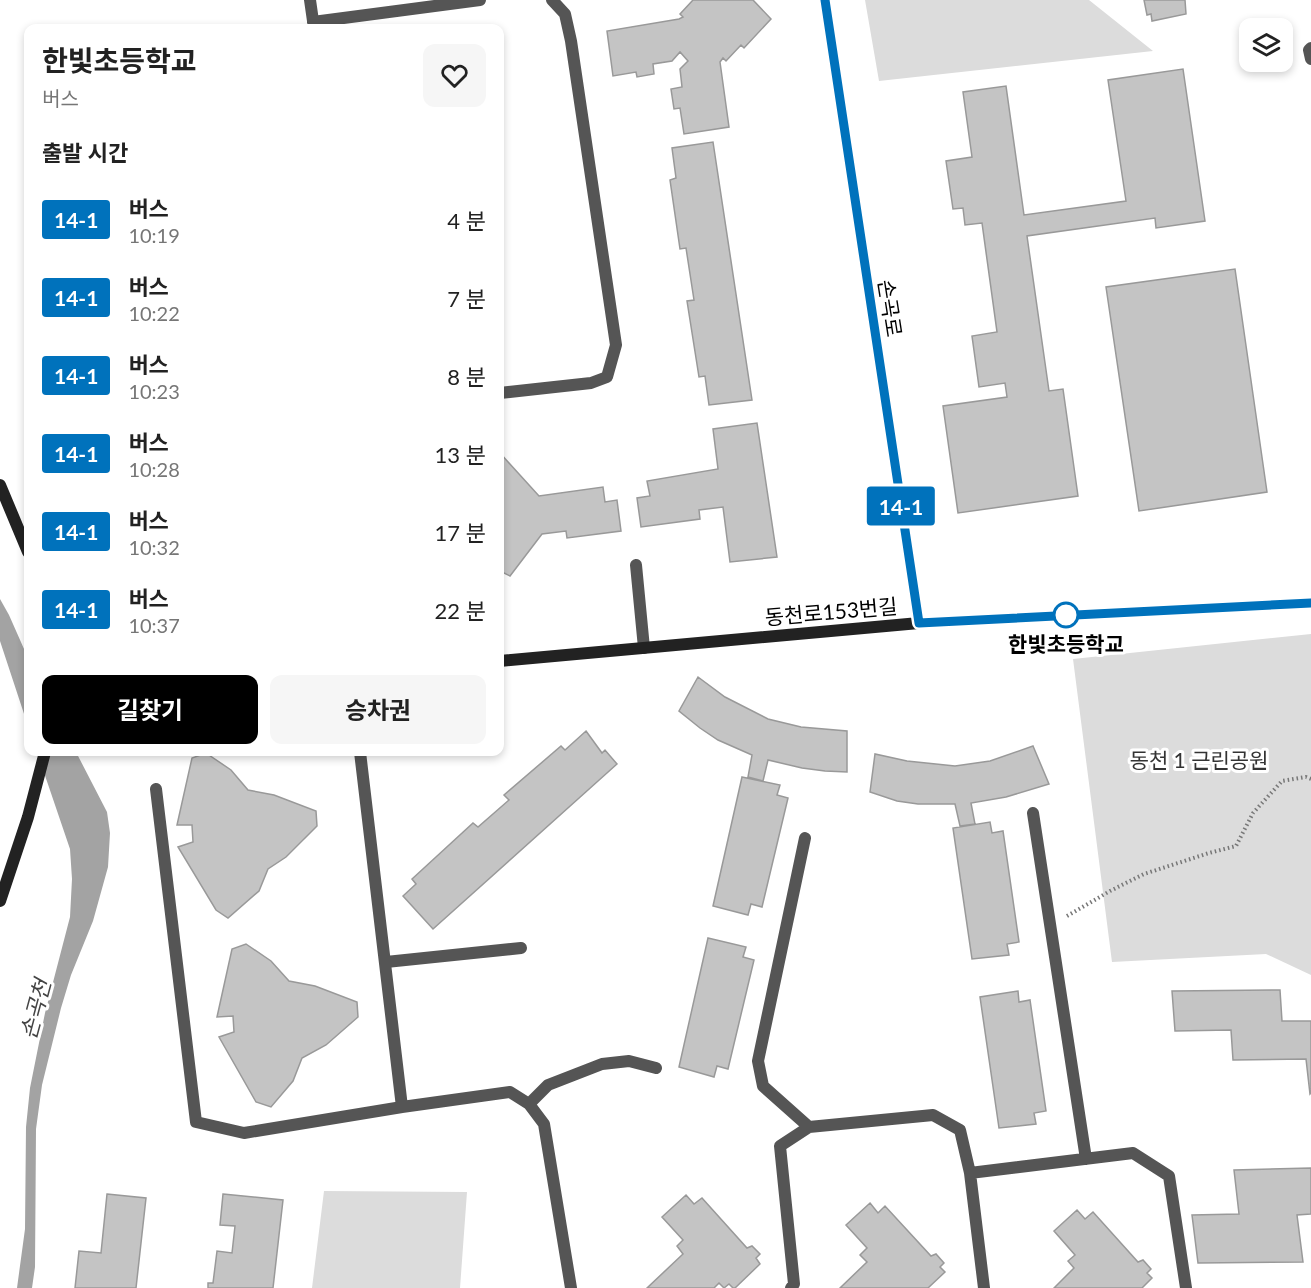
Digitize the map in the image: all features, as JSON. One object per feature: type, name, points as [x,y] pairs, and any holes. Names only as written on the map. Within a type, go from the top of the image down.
[{"type":"street","name":"손곡로","points":[[825,0],[919,623]]},
{"type":"street","points":[[0,485],[24,542]]},
{"type":"street","name":"동천로153번길","points":[[504,661],[919,623],[1311,603]]},
{"type":"street","points":[[0,901],[28,817],[44,756]]},
{"type":"lane","points":[[310,0],[314,24]]},
{"type":"lane","points":[[321,24],[480,0]]},
{"type":"lane","points":[[504,393],[591,383],[607,377],[616,345],[571,41],[565,14],[552,0]]},
{"type":"lane","points":[[1311,48],[1311,59]]},
{"type":"lane","points":[[636,566],[644,648]]},
{"type":"lane","points":[[360,756],[402,1107]]},
{"type":"lane","points":[[156,789],[196,1122],[244,1133],[510,1092],[529,1104],[544,1124],[571,1288]]},
{"type":"lane","points":[[1033,813],[1086,1159]]},
{"type":"lane","points":[[805,838],[758,1061],[763,1086],[809,1127]]},
{"type":"lane","points":[[386,962],[521,948]]},
{"type":"lane","points":[[529,1104],[548,1085],[602,1064],[629,1060],[656,1068]]},
{"type":"lane","points":[[791,1288],[794,1284],[780,1146],[809,1127],[933,1115],[960,1130],[970,1173],[984,1288]]},
{"type":"lane","points":[[970,1173],[1133,1154],[1169,1176],[1186,1288]]},
{"type":"path","points":[[1050,926],[1144,874],[1236,846],[1252,813],[1282,781],[1306,777],[1311,779]]},
{"type":"green space","points":[[865,0],[1089,0],[1153,51],[879,81]]},
{"type":"green space","name":"동천 1 근린공원","points":[[1311,634],[1311,975],[1266,954],[1112,962],[1073,659]]},
{"type":"green space","points":[[324,1191],[467,1192],[460,1288],[312,1288]]},
{"type":"shaded area","points":[[0,599],[24,649],[24,714],[0,641]]},
{"type":"shaded area","points":[[38,756],[78,756],[107,812],[110,833],[108,867],[93,921],[71,975],[61,1008],[42,1085],[36,1129],[35,1267],[32,1288],[17,1288],[25,1229],[26,1127],[30,1088],[45,1013],[70,917],[72,879],[70,849]]},
{"type":"building","points":[[693,0],[753,0],[771,19],[744,48],[741,45],[726,61],[723,58],[720,62],[729,127],[684,134],[680,108],[674,109],[671,89],[682,87],[680,69],[688,61],[680,52],[672,61],[653,64],[654,74],[637,77],[636,72],[613,76],[607,31],[679,19],[683,17],[680,14]]},
{"type":"building","points":[[1144,0],[1185,0],[1186,14],[1152,21],[1151,14],[1147,15]]},
{"type":"building","points":[[1183,69],[1205,221],[1156,228],[1155,218],[1027,236],[1049,391],[1063,389],[1078,496],[958,513],[943,406],[1007,397],[1005,383],[979,387],[972,336],[997,332],[982,223],[965,225],[963,208],[953,209],[946,161],[972,157],[963,92],[1006,86],[1024,215],[1126,201],[1108,80]]},
{"type":"building","points":[[713,142],[752,400],[709,405],[705,376],[699,377],[687,301],[694,300],[686,248],[680,249],[670,180],[676,178],[672,148]]},
{"type":"building","points":[[1235,269],[1267,492],[1139,511],[1106,287]]},
{"type":"building","points":[[757,423],[777,557],[730,562],[723,507],[699,510],[700,519],[641,527],[637,498],[650,496],[647,481],[718,469],[713,429]]},
{"type":"building","points":[[504,457],[539,496],[603,487],[605,502],[617,500],[621,531],[567,538],[566,531],[542,534],[510,576],[504,573]]},
{"type":"building","points":[[698,677],[725,697],[768,719],[801,727],[847,731],[847,772],[802,768],[768,760],[763,781],[748,777],[752,755],[718,740],[679,711]]},
{"type":"building","points":[[586,731],[602,753],[605,750],[617,764],[433,929],[403,896],[416,884],[412,879],[473,823],[478,827],[509,800],[504,795],[561,746],[565,750]]},
{"type":"building","points":[[1033,746],[1049,784],[1006,797],[971,803],[975,824],[960,826],[955,804],[918,804],[897,801],[870,792],[875,754],[907,761],[955,766],[990,761]]},
{"type":"building","points":[[210,756],[231,770],[248,790],[274,795],[316,811],[317,826],[286,857],[268,869],[259,891],[228,918],[216,910],[178,847],[193,842],[192,825],[177,825],[192,758]]},
{"type":"building","points":[[742,777],[780,785],[777,795],[788,798],[762,907],[751,904],[748,915],[713,906]]},
{"type":"building","points":[[990,822],[992,833],[1003,831],[1019,942],[1007,944],[1009,955],[972,959],[953,828]]},
{"type":"building","points":[[708,938],[746,947],[743,957],[754,960],[728,1069],[717,1066],[714,1077],[679,1067]]},
{"type":"building","points":[[246,944],[271,961],[289,981],[315,986],[357,1002],[358,1017],[326,1045],[302,1058],[293,1081],[271,1107],[256,1102],[219,1037],[234,1032],[233,1016],[217,1017],[232,949]]},
{"type":"building","points":[[1280,990],[1282,1021],[1311,1021],[1310,1094],[1306,1059],[1233,1060],[1231,1030],[1175,1031],[1172,991]]},
{"type":"building","points":[[1018,991],[1019,1002],[1030,1000],[1046,1111],[1034,1113],[1036,1124],[999,1128],[980,997]]},
{"type":"building","points":[[1311,1168],[1311,1214],[1297,1215],[1303,1262],[1198,1263],[1192,1215],[1239,1214],[1234,1170]]},
{"type":"building","points":[[107,1194],[146,1198],[136,1288],[75,1288],[79,1251],[101,1253]]},
{"type":"building","points":[[223,1194],[283,1200],[273,1288],[208,1288],[208,1283],[213,1283],[217,1251],[232,1253],[235,1226],[220,1225]]},
{"type":"building","points":[[686,1195],[694,1204],[702,1198],[747,1248],[752,1246],[760,1254],[756,1258],[760,1264],[735,1288],[729,1284],[724,1288],[719,1283],[714,1288],[647,1288],[683,1254],[677,1246],[683,1240],[662,1217]]},
{"type":"building","points":[[870,1203],[878,1213],[885,1206],[931,1256],[936,1254],[944,1263],[940,1267],[945,1272],[928,1288],[840,1288],[867,1262],[860,1255],[867,1248],[846,1225]]},
{"type":"building","points":[[1077,1210],[1085,1219],[1093,1212],[1138,1262],[1143,1260],[1151,1269],[1147,1273],[1152,1278],[1142,1288],[1054,1288],[1074,1268],[1068,1261],[1075,1255],[1054,1231]]},
{"type":"bus line","name":"14-1","points":[[825,0],[919,623],[1311,603]]},
{"type":"place","name":"한빛초등학교","points":[[1066,615]]},
{"type":"water label","name":"손곡천","points":[[35,1009]]}]
